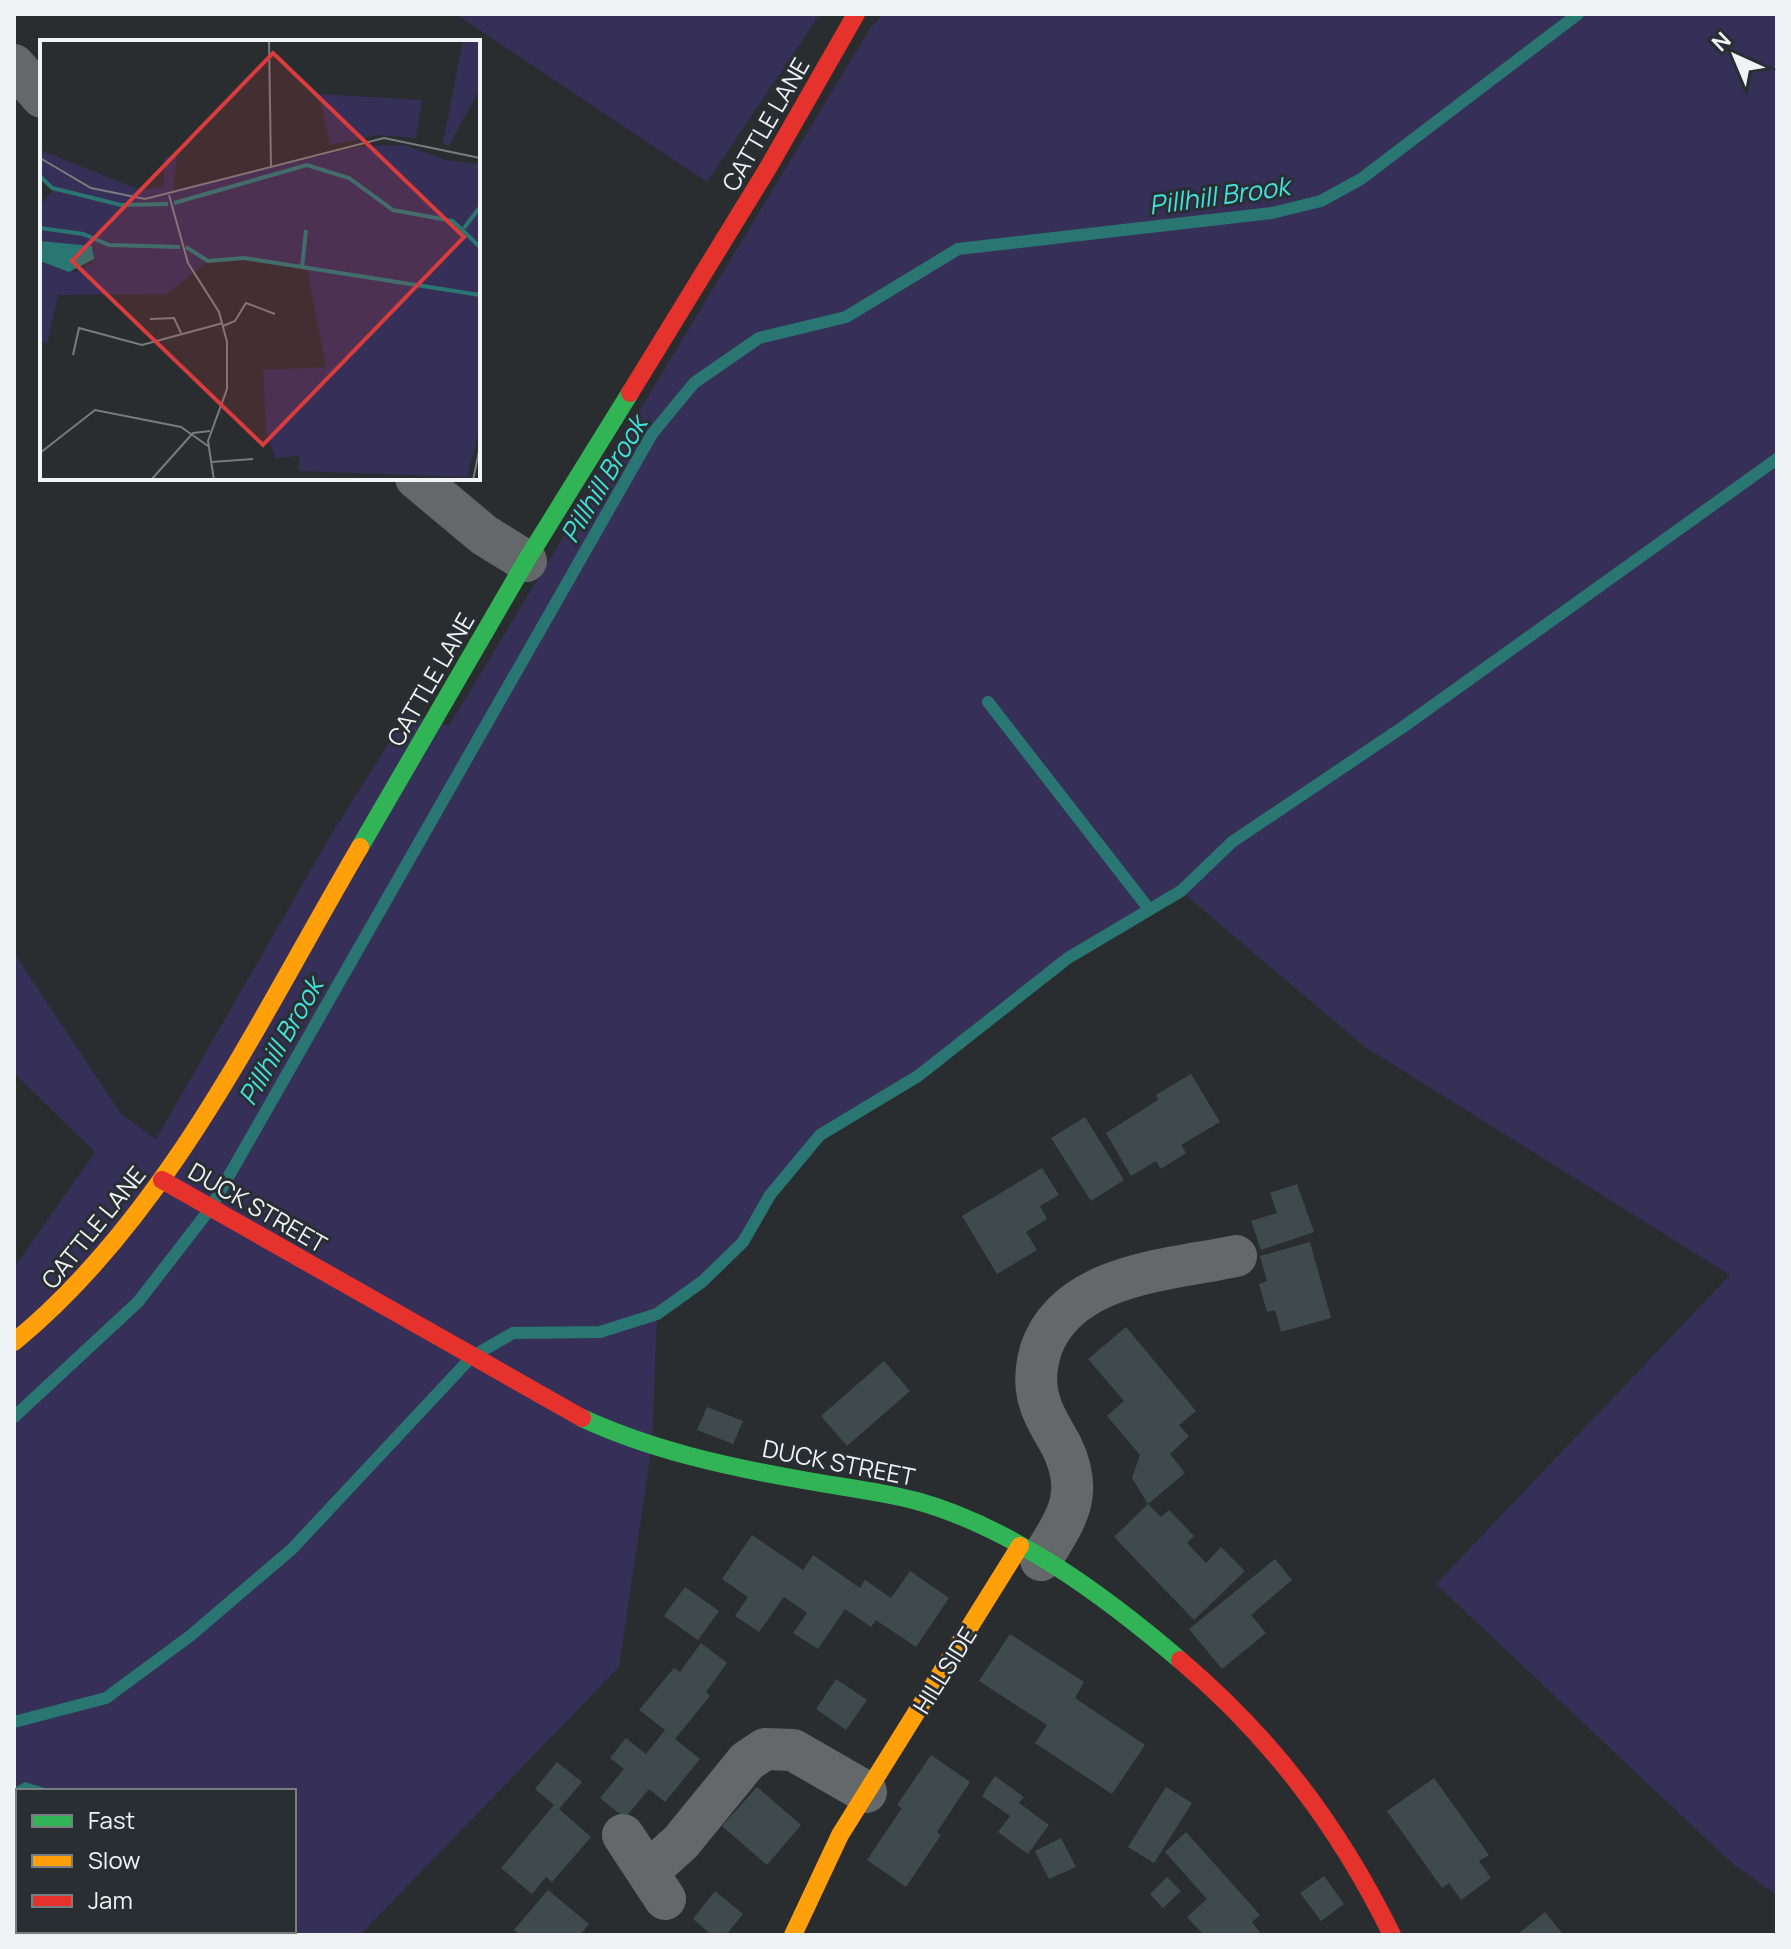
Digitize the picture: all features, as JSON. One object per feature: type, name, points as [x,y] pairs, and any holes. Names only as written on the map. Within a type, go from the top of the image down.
[{"type":"street","name":"CATTLE LANE","points":[[14,1342],[59,1307],[84,1282],[162,1180],[232,1067],[526,561],[768,168],[856,14]]},
{"type":"street","points":[[14,65],[40,95]]},
{"type":"street","points":[[418,480],[484,535],[526,561]]},
{"type":"street","name":"DUCK STREET","points":[[162,1180],[572,1413],[652,1444],[798,1480],[918,1501],[979,1524],[1030,1553],[1132,1621],[1183,1660],[1266,1740],[1308,1788],[1348,1845],[1392,1935]]},
{"type":"street","points":[[1030,1553],[1069,1513],[1073,1478],[1040,1404],[1037,1361],[1045,1340],[1077,1300],[1102,1287],[1133,1277],[1236,1256]]},
{"type":"street","name":"HILLSIDE","points":[[793,1935],[821,1871],[866,1792],[1030,1553]]},
{"type":"street","points":[[623,1835],[657,1885],[681,1842],[747,1761],[765,1749],[793,1750],[866,1792]]},
{"type":"shaded area","points":[[456,14],[820,14],[707,182]]},
{"type":"shaded area","points":[[883,14],[1777,14],[1777,1895],[1734,1865],[1436,1584],[1730,1275],[1365,1047],[1181,891],[1068,958],[918,1076],[820,1135],[770,1195],[743,1242],[703,1281],[657,1314],[652,1444],[619,1667],[360,1935],[89,1935],[296,1933],[296,1789],[48,1789],[25,1782],[14,1788],[14,1268],[95,1152],[14,1073],[14,953],[121,1114],[156,1139],[328,840],[407,714],[449,726],[871,27]]},
{"type":"water","points":[[25,1782],[48,1789],[16,1789],[16,1933],[89,1935],[14,1935],[14,1788]]},
{"type":"building","points":[[1191,1074],[1220,1122],[1181,1145],[1186,1153],[1161,1169],[1156,1161],[1131,1176],[1106,1133],[1158,1100],[1156,1095]]},
{"type":"building","points":[[1085,1117],[1124,1180],[1091,1201],[1051,1138]]},
{"type":"building","points":[[1042,1168],[1059,1195],[1040,1206],[1047,1219],[1026,1232],[1037,1250],[997,1274],[962,1216]]},
{"type":"building","points":[[1297,1184],[1314,1232],[1261,1250],[1251,1221],[1277,1213],[1270,1193]]},
{"type":"building","points":[[1310,1242],[1331,1318],[1281,1332],[1275,1310],[1267,1312],[1259,1284],[1267,1281],[1260,1256]]},
{"type":"building","points":[[1126,1327],[1196,1411],[1179,1425],[1189,1436],[1170,1454],[1185,1473],[1148,1504],[1132,1478],[1140,1455],[1107,1416],[1124,1401],[1088,1359]]},
{"type":"building","points":[[884,1361],[910,1391],[847,1446],[821,1416]]},
{"type":"building","points":[[707,1407],[743,1421],[733,1444],[697,1430]]},
{"type":"building","points":[[1148,1504],[1161,1517],[1169,1510],[1194,1536],[1187,1543],[1206,1563],[1221,1547],[1245,1571],[1194,1620],[1114,1537]]},
{"type":"building","points":[[752,1535],[803,1570],[813,1555],[860,1588],[865,1580],[891,1598],[910,1571],[949,1598],[916,1647],[876,1620],[871,1627],[845,1609],[818,1649],[793,1633],[807,1613],[784,1597],[759,1632],[735,1616],[748,1597],[722,1579]]},
{"type":"building","points":[[1275,1559],[1292,1580],[1251,1615],[1266,1633],[1222,1669],[1189,1629]]},
{"type":"building","points":[[685,1587],[719,1611],[698,1640],[664,1616]]},
{"type":"building","points":[[1010,1634],[1084,1682],[1075,1698],[1145,1745],[1112,1794],[1035,1743],[1047,1725],[979,1681]]},
{"type":"building","points":[[701,1643],[727,1663],[706,1692],[710,1696],[675,1739],[700,1759],[665,1802],[649,1789],[625,1818],[600,1798],[624,1769],[610,1758],[626,1738],[646,1754],[665,1730],[639,1710],[674,1668],[680,1672]]},
{"type":"building","points":[[836,1679],[867,1700],[846,1730],[816,1709]]},
{"type":"building","points":[[931,1755],[970,1782],[937,1832],[941,1835],[906,1887],[867,1860],[902,1808],[897,1805]]},
{"type":"building","points":[[557,1762],[582,1782],[559,1809],[591,1837],[552,1882],[546,1877],[532,1894],[501,1868],[554,1805],[535,1789]]},
{"type":"building","points":[[995,1776],[1024,1797],[1019,1803],[1049,1825],[1028,1854],[998,1832],[1010,1816],[982,1796]]},
{"type":"building","points":[[1434,1778],[1489,1855],[1479,1861],[1491,1878],[1461,1900],[1449,1883],[1442,1888],[1387,1811]]},
{"type":"building","points":[[757,1787],[801,1825],[767,1865],[722,1826]]},
{"type":"building","points":[[1166,1787],[1192,1803],[1154,1863],[1128,1847]]},
{"type":"building","points":[[1186,1832],[1260,1915],[1252,1922],[1262,1935],[1204,1935],[1187,1917],[1207,1899],[1165,1852]]},
{"type":"building","points":[[1061,1838],[1076,1867],[1049,1879],[1035,1851]]},
{"type":"building","points":[[1324,1876],[1344,1904],[1321,1921],[1300,1893]]},
{"type":"building","points":[[1167,1877],[1181,1891],[1163,1908],[1150,1894]]},
{"type":"building","points":[[548,1890],[589,1924],[580,1935],[520,1935],[514,1930]]},
{"type":"building","points":[[715,1891],[743,1914],[726,1935],[712,1935],[693,1919]]},
{"type":"building","points":[[1545,1912],[1562,1933],[1517,1935]]},
{"type":"waterway","name":"Pillhill Brook","points":[[14,1417],[138,1302],[210,1209],[652,434],[694,383],[759,338],[846,317],[958,249],[1272,213],[1321,201],[1361,179],[1578,14]]},
{"type":"waterway","points":[[480,1352],[513,1333],[600,1332],[657,1314],[703,1281],[743,1242],[770,1195],[820,1135],[918,1076],[1068,958],[1181,891],[1232,842],[1403,727],[1777,459]]},
{"type":"waterway","points":[[988,702],[1149,909]]},
{"type":"waterway","points":[[14,1722],[106,1698],[190,1636],[292,1549],[466,1363]]},
{"type":"traffic: fast","points":[[360,847],[526,561],[630,393]]},
{"type":"traffic: fast","points":[[582,1418],[690,1456],[917,1501],[953,1513],[1023,1546],[1056,1567],[1121,1612],[1180,1660]]},
{"type":"traffic: slow","points":[[14,1342],[69,1292],[119,1235],[165,1175],[247,1045],[360,847]]},
{"type":"traffic: slow","points":[[793,1935],[840,1835],[1020,1546]]},
{"type":"traffic: jam","points":[[630,393],[768,168],[856,14]]},
{"type":"traffic: jam","points":[[162,1180],[582,1418]]},
{"type":"traffic: jam","points":[[1180,1660],[1244,1721],[1301,1786],[1349,1857],[1392,1935]]}]
